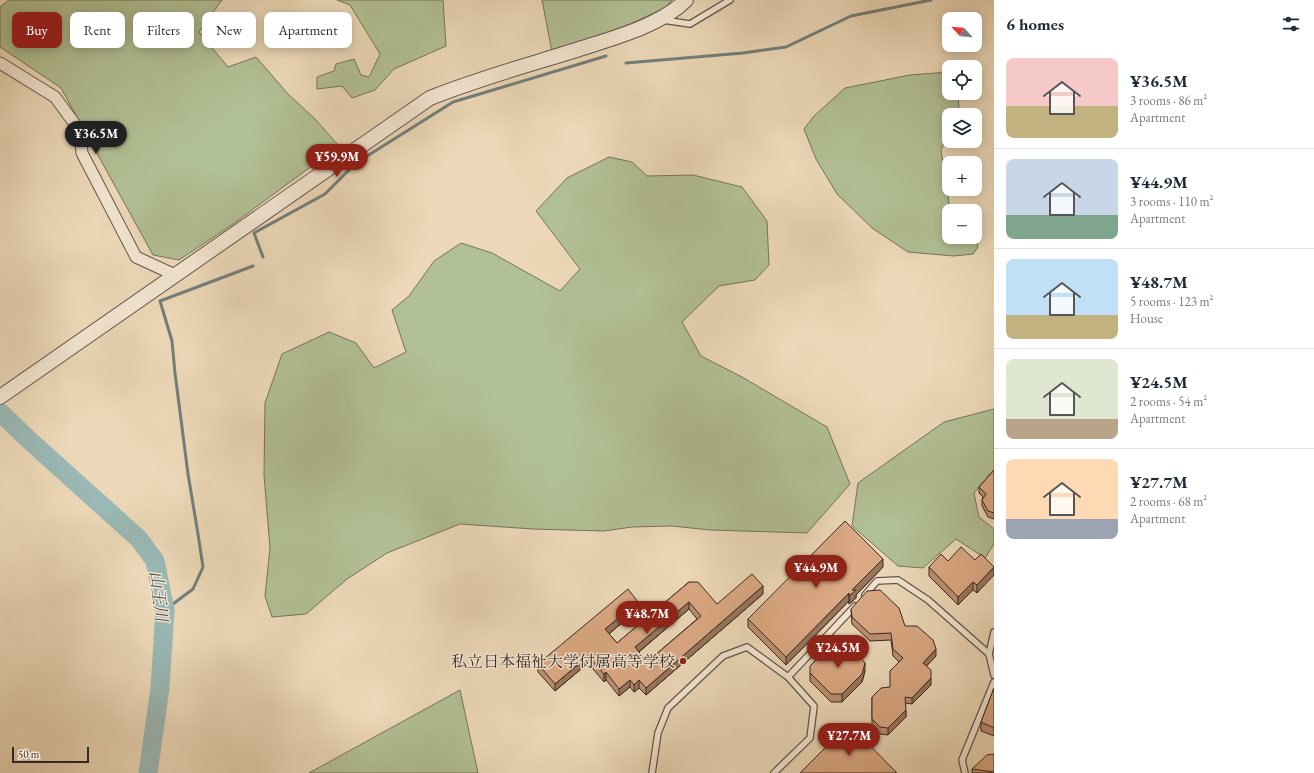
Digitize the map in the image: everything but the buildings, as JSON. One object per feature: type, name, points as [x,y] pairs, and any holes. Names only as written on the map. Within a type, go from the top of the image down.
[{"type":"street","points":[[0,397],[430,98],[460,86],[610,39],[660,20],[686,0]]},
{"type":"street","points":[[0,63],[55,98],[80,131],[82,153],[136,257],[175,275]]},
{"type":"lane","points":[[660,20],[690,24],[730,0]]},
{"type":"lane","points":[[788,677],[877,581],[898,580],[928,600],[989,654]]},
{"type":"lane","points":[[994,632],[989,654],[994,675]]},
{"type":"lane","points":[[652,773],[658,733],[668,708],[723,656],[747,647],[788,677],[814,706],[810,738],[774,773]]},
{"type":"lane","points":[[965,773],[962,760],[994,682]]},
{"type":"green space","points":[[9,0],[222,0],[213,12],[202,12],[202,28],[199,32],[202,36],[202,48],[212,48],[228,67],[256,57],[288,94],[315,119],[339,146],[233,224],[179,260],[153,255],[61,88],[0,47],[0,7]]},
{"type":"green space","points":[[337,0],[443,0],[446,46],[394,69],[375,90],[352,98],[342,86],[317,89],[317,77],[334,71],[336,64],[354,59],[361,75],[369,77],[380,54],[350,5]]},
{"type":"green space","points":[[542,0],[672,0],[665,8],[626,26],[552,52]]},
{"type":"green space","points":[[942,73],[942,100],[958,100],[959,108],[942,108],[942,196],[948,196],[950,204],[942,204],[942,244],[977,244],[978,247],[973,254],[954,256],[908,252],[872,228],[837,194],[816,159],[804,129],[814,116],[845,88],[910,75]]},
{"type":"green space","points":[[609,157],[632,162],[647,176],[693,175],[742,187],[767,221],[769,265],[755,280],[719,286],[682,322],[701,356],[742,377],[827,427],[850,484],[807,533],[710,530],[672,526],[632,527],[604,531],[533,529],[460,524],[387,553],[347,579],[306,614],[272,617],[265,596],[270,548],[264,475],[265,403],[282,354],[329,332],[356,343],[374,368],[406,352],[392,310],[409,296],[434,261],[461,243],[492,253],[560,291],[580,269],[536,211],[567,178]]},
{"type":"green space","points":[[994,409],[994,470],[974,493],[979,517],[994,529],[994,544],[985,558],[956,539],[923,568],[898,566],[852,526],[858,483],[944,422]]},
{"type":"green space","points":[[460,690],[478,773],[309,773]]},
{"type":"waterway","points":[[626,63],[743,53],[786,47],[851,16],[931,0]]},
{"type":"waterway","points":[[263,257],[254,233],[325,194],[356,163],[453,102],[606,56]]},
{"type":"waterway","points":[[165,610],[193,589],[203,567],[188,474],[172,341],[160,301],[253,266]]},
{"type":"waterway","name":"山王川","points":[[0,412],[139,539],[155,561],[165,610],[160,688],[148,773]]},
{"type":"place","name":"私立日本福祉大学付属高等学校","points":[[683,661]]}]
